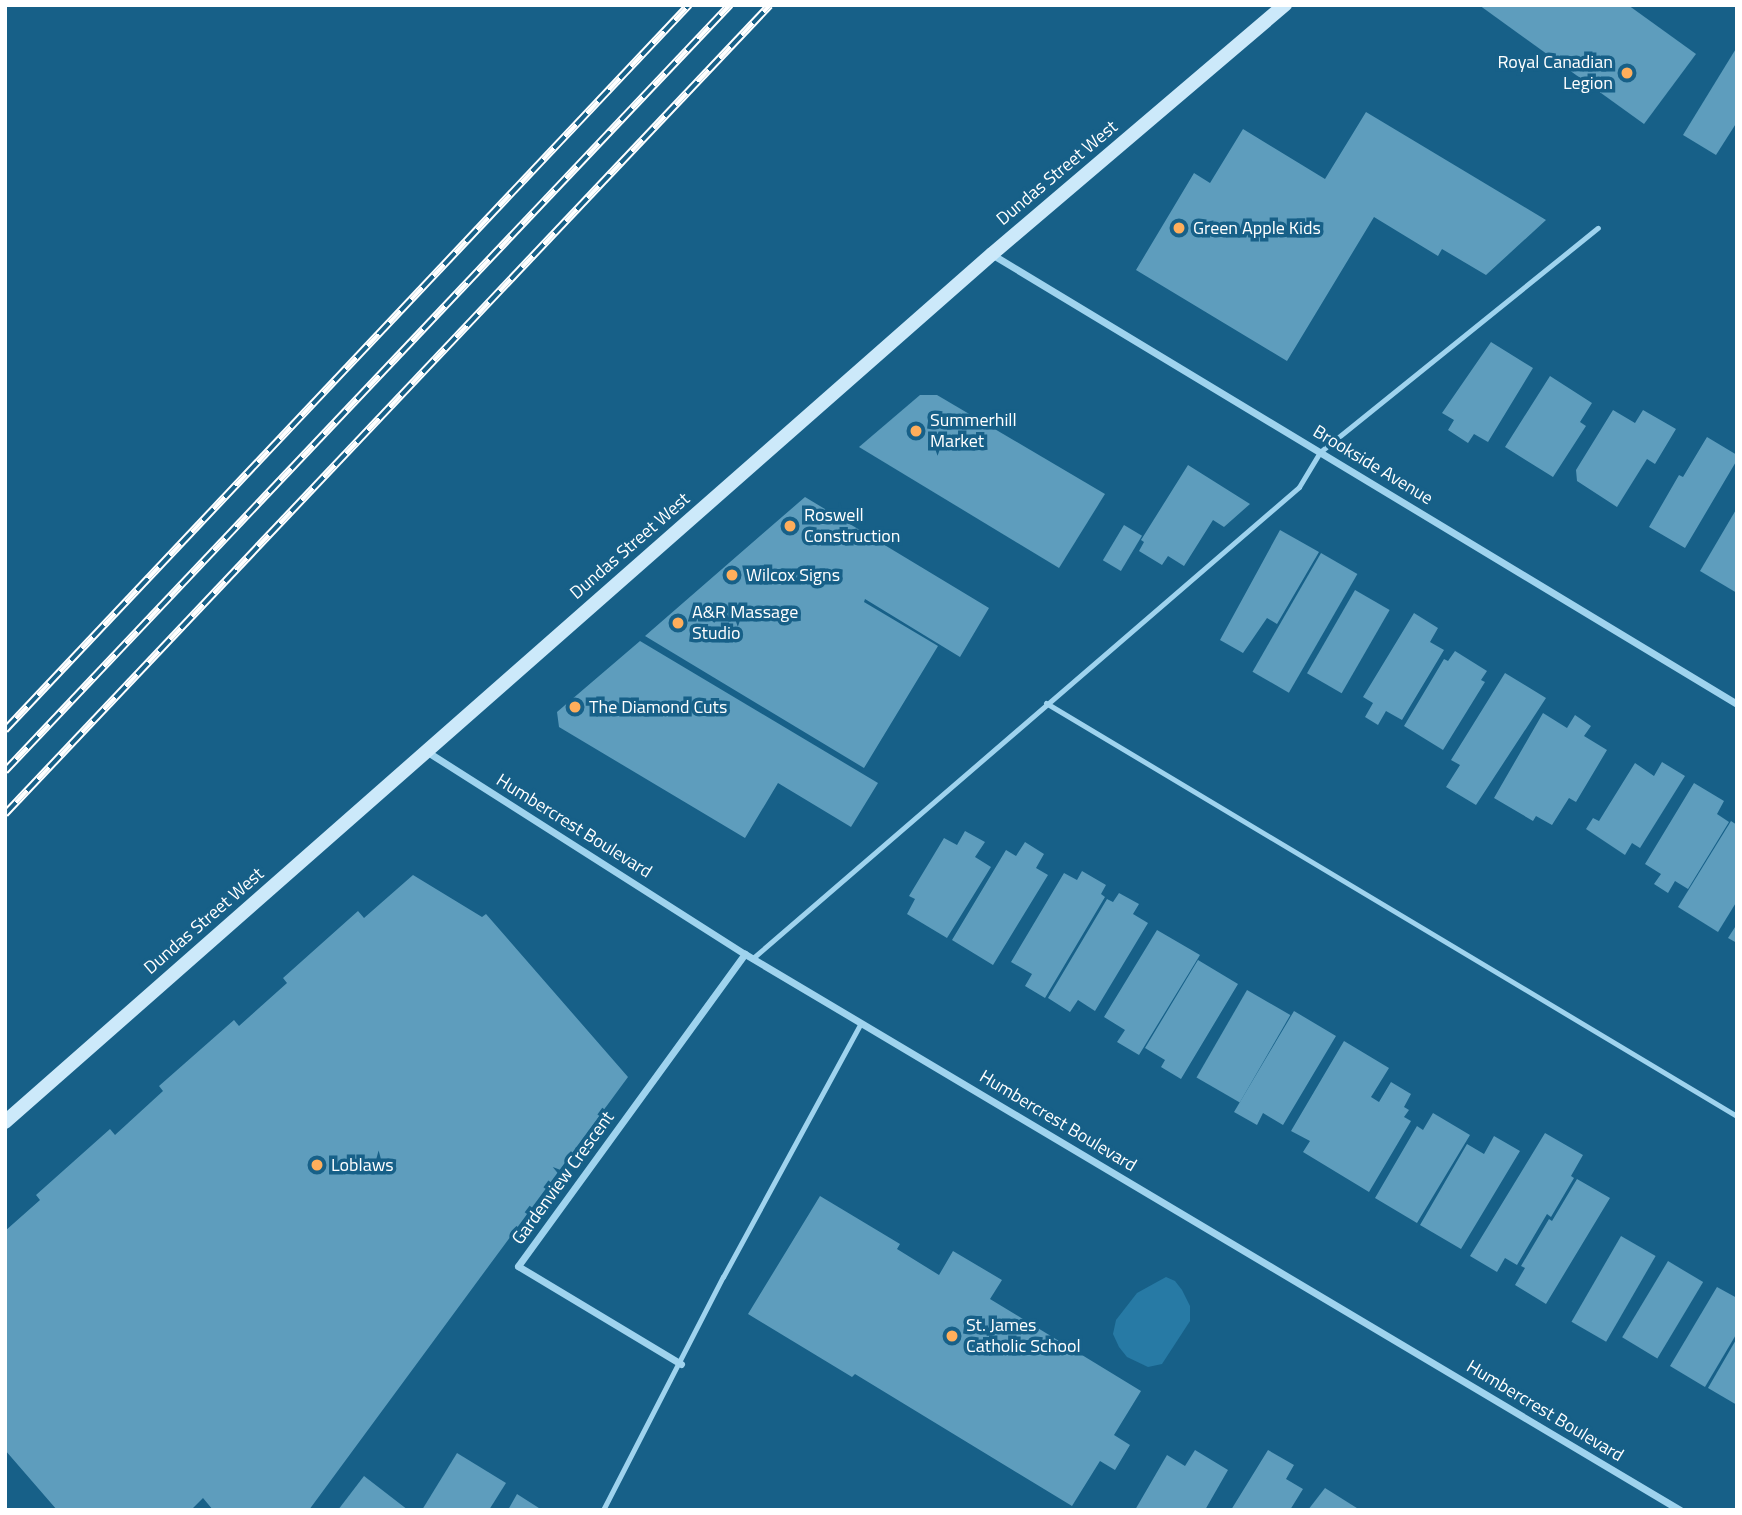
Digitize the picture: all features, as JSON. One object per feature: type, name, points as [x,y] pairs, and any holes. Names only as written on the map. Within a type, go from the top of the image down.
[{"type":"main road","name":"Dundas Street West","points":[[5,1122],[992,254],[1285,5]]},
{"type":"street","name":"Brookside Avenue","points":[[992,254],[1737,704]]},
{"type":"street","name":"Humbercrest Boulevard","points":[[425,751],[745,954],[1680,1510]]},
{"type":"street","name":"Gardenview Crescent","points":[[681,1364],[517,1266],[745,954]]},
{"type":"lane","points":[[753,958],[1300,487],[1320,452],[1598,228]]},
{"type":"lane","points":[[1046,703],[1737,1116]]},
{"type":"lane","points":[[603,1510],[681,1364],[723,1277],[861,1023]]},
{"type":"shaded area","points":[[1166,1277],[1175,1281],[1182,1290],[1190,1306],[1190,1321],[1162,1364],[1148,1367],[1127,1357],[1113,1334],[1116,1320],[1137,1293]]},
{"type":"building","name":"Royal Canadian Legion","points":[[1479,5],[1628,5],[1696,54],[1644,124]]},
{"type":"building","points":[[1737,47],[1737,122],[1716,155],[1683,135]]},
{"type":"building","points":[[1366,112],[1546,220],[1486,275],[1442,249],[1438,256],[1374,217],[1287,361],[1136,270],[1194,173],[1210,183],[1243,129],[1325,179]]},
{"type":"building","points":[[1491,342],[1533,368],[1488,442],[1474,434],[1468,443],[1448,430],[1454,420],[1442,413]]},
{"type":"building","points":[[1550,376],[1592,403],[1580,422],[1586,426],[1553,477],[1505,447]]},
{"type":"building","points":[[920,395],[937,395],[1105,494],[1059,568],[859,447]]},
{"type":"building","points":[[1613,410],[1635,423],[1643,410],[1676,429],[1655,464],[1647,459],[1617,507],[1577,481],[1576,470]]},
{"type":"building","points":[[1707,437],[1737,455],[1737,460],[1685,548],[1649,527],[1679,475],[1683,477]]},
{"type":"building","points":[[1188,465],[1250,504],[1224,527],[1213,520],[1184,566],[1168,556],[1162,565],[1139,551],[1144,542],[1141,540]]},
{"type":"building","points":[[805,497],[989,608],[960,657],[865,599],[864,602],[938,646],[864,768],[645,636]]},
{"type":"building","points":[[1737,508],[1737,593],[1700,571]]},
{"type":"building","points":[[1124,525],[1142,536],[1121,571],[1103,560]]},
{"type":"building","points":[[1280,530],[1319,552],[1277,624],[1267,618],[1243,653],[1220,640]]},
{"type":"building","points":[[1321,553],[1357,574],[1289,693],[1252,672]]},
{"type":"building","points":[[1355,590],[1390,610],[1342,693],[1307,673]]},
{"type":"building","points":[[1414,613],[1438,628],[1430,642],[1444,650],[1402,720],[1386,711],[1378,725],[1365,717],[1373,703],[1363,697]]},
{"type":"building","points":[[640,641],[878,783],[851,827],[778,783],[745,838],[559,727],[557,712]]},
{"type":"building","points":[[1455,651],[1487,671],[1481,680],[1485,682],[1443,750],[1404,726],[1444,659],[1448,661]]},
{"type":"building","points":[[1505,673],[1546,698],[1476,805],[1446,787],[1460,765],[1451,760]]},
{"type":"building","points":[[1543,713],[1567,728],[1575,715],[1591,726],[1584,736],[1607,750],[1576,802],[1569,798],[1552,825],[1536,816],[1533,821],[1494,798]]},
{"type":"building","points":[[1662,762],[1685,776],[1640,848],[1632,843],[1625,855],[1586,829],[1593,818],[1599,821],[1635,763],[1654,776]]},
{"type":"building","points":[[1694,783],[1724,801],[1717,814],[1729,822],[1688,889],[1675,881],[1668,893],[1654,884],[1661,874],[1645,864]]},
{"type":"building","points":[[1731,821],[1737,825],[1737,901],[1718,932],[1678,907]]},
{"type":"building","points":[[965,831],[985,842],[975,857],[991,867],[947,938],[907,914],[915,899],[909,896],[944,838],[957,845]]},
{"type":"building","points":[[1025,842],[1044,854],[1036,868],[1048,875],[993,965],[952,940],[1006,850],[1016,856]]},
{"type":"building","points":[[1082,871],[1106,885],[1101,894],[1105,897],[1045,998],[1025,986],[1032,974],[1011,962],[1064,873],[1077,880]]},
{"type":"building","name":"Loblaws","points":[[413,875],[482,917],[486,914],[628,1077],[309,1510],[213,1510],[203,1498],[191,1510],[57,1510],[5,1450],[5,1231],[40,1200],[36,1195],[110,1129],[115,1135],[163,1091],[159,1086],[234,1020],[239,1026],[287,983],[283,978],[358,911],[364,918]]},
{"type":"building","points":[[1119,893],[1139,904],[1133,914],[1148,923],[1095,1011],[1078,1000],[1070,1012],[1048,998],[1107,899],[1113,902]]},
{"type":"building","points":[[1737,924],[1737,943],[1728,938]]},
{"type":"building","points":[[1157,930],[1200,955],[1139,1055],[1117,1042],[1125,1030],[1104,1017]]},
{"type":"building","points":[[1198,960],[1238,984],[1181,1079],[1161,1067],[1165,1060],[1145,1048]]},
{"type":"building","points":[[1247,990],[1290,1015],[1240,1102],[1196,1077]]},
{"type":"building","points":[[1294,1011],[1336,1036],[1283,1125],[1263,1113],[1257,1125],[1234,1112]]},
{"type":"building","points":[[1344,1041],[1389,1068],[1371,1097],[1379,1102],[1391,1082],[1411,1094],[1404,1107],[1409,1110],[1404,1117],[1411,1121],[1369,1192],[1303,1152],[1310,1141],[1291,1131]]},
{"type":"building","points":[[1433,1113],[1470,1135],[1417,1223],[1375,1198],[1417,1126],[1423,1130]]},
{"type":"building","points":[[1545,1133],[1583,1155],[1571,1176],[1574,1178],[1551,1217],[1547,1214],[1517,1265],[1505,1258],[1497,1272],[1470,1256]]},
{"type":"building","points":[[1494,1136],[1520,1151],[1461,1249],[1420,1225],[1467,1144],[1484,1154]]},
{"type":"building","points":[[1577,1179],[1610,1198],[1546,1304],[1515,1285],[1525,1268],[1521,1266]]},
{"type":"building","points":[[820,1196],[900,1244],[897,1249],[939,1275],[953,1251],[1002,1280],[990,1299],[1141,1391],[1114,1435],[1130,1445],[1115,1470],[1100,1461],[1072,1506],[855,1374],[852,1377],[748,1314]]},
{"type":"building","points":[[1621,1236],[1656,1256],[1606,1342],[1572,1322]]},
{"type":"building","points":[[1668,1261],[1703,1282],[1657,1358],[1622,1337]]},
{"type":"building","points":[[1717,1287],[1737,1298],[1737,1333],[1705,1387],[1670,1366]]},
{"type":"building","points":[[1737,1338],[1737,1405],[1708,1388]]},
{"type":"building","points":[[1195,1450],[1228,1470],[1205,1510],[1135,1510],[1167,1455],[1185,1466]]},
{"type":"building","points":[[1268,1450],[1294,1465],[1286,1479],[1303,1489],[1290,1510],[1231,1510]]},
{"type":"building","points":[[457,1453],[506,1483],[489,1510],[422,1510]]},
{"type":"building","points":[[364,1476],[408,1510],[338,1510]]},
{"type":"building","points":[[1325,1488],[1360,1510],[1308,1510]]},
{"type":"building","points":[[517,1494],[542,1510],[508,1510]]},
{"type":"railway","points":[[5,730],[689,5]]},
{"type":"railway","points":[[5,771],[730,5]]},
{"type":"railway","points":[[5,814],[770,5]]},
{"type":"place","name":"Royal Canadian Legion","points":[[1627,73]]},
{"type":"place","name":"Green Apple Kids","points":[[1179,228]]},
{"type":"place","name":"Summerhill Market","points":[[916,431]]},
{"type":"place","name":"Roswell Construction","points":[[790,526]]},
{"type":"place","name":"Wilcox Signs","points":[[732,575]]},
{"type":"place","name":"A&R Massage Studio","points":[[678,623]]},
{"type":"place","name":"The Diamond Cuts","points":[[575,707]]},
{"type":"place","name":"Loblaws","points":[[317,1165]]},
{"type":"place","name":"St. James Catholic School","points":[[952,1336]]}]
